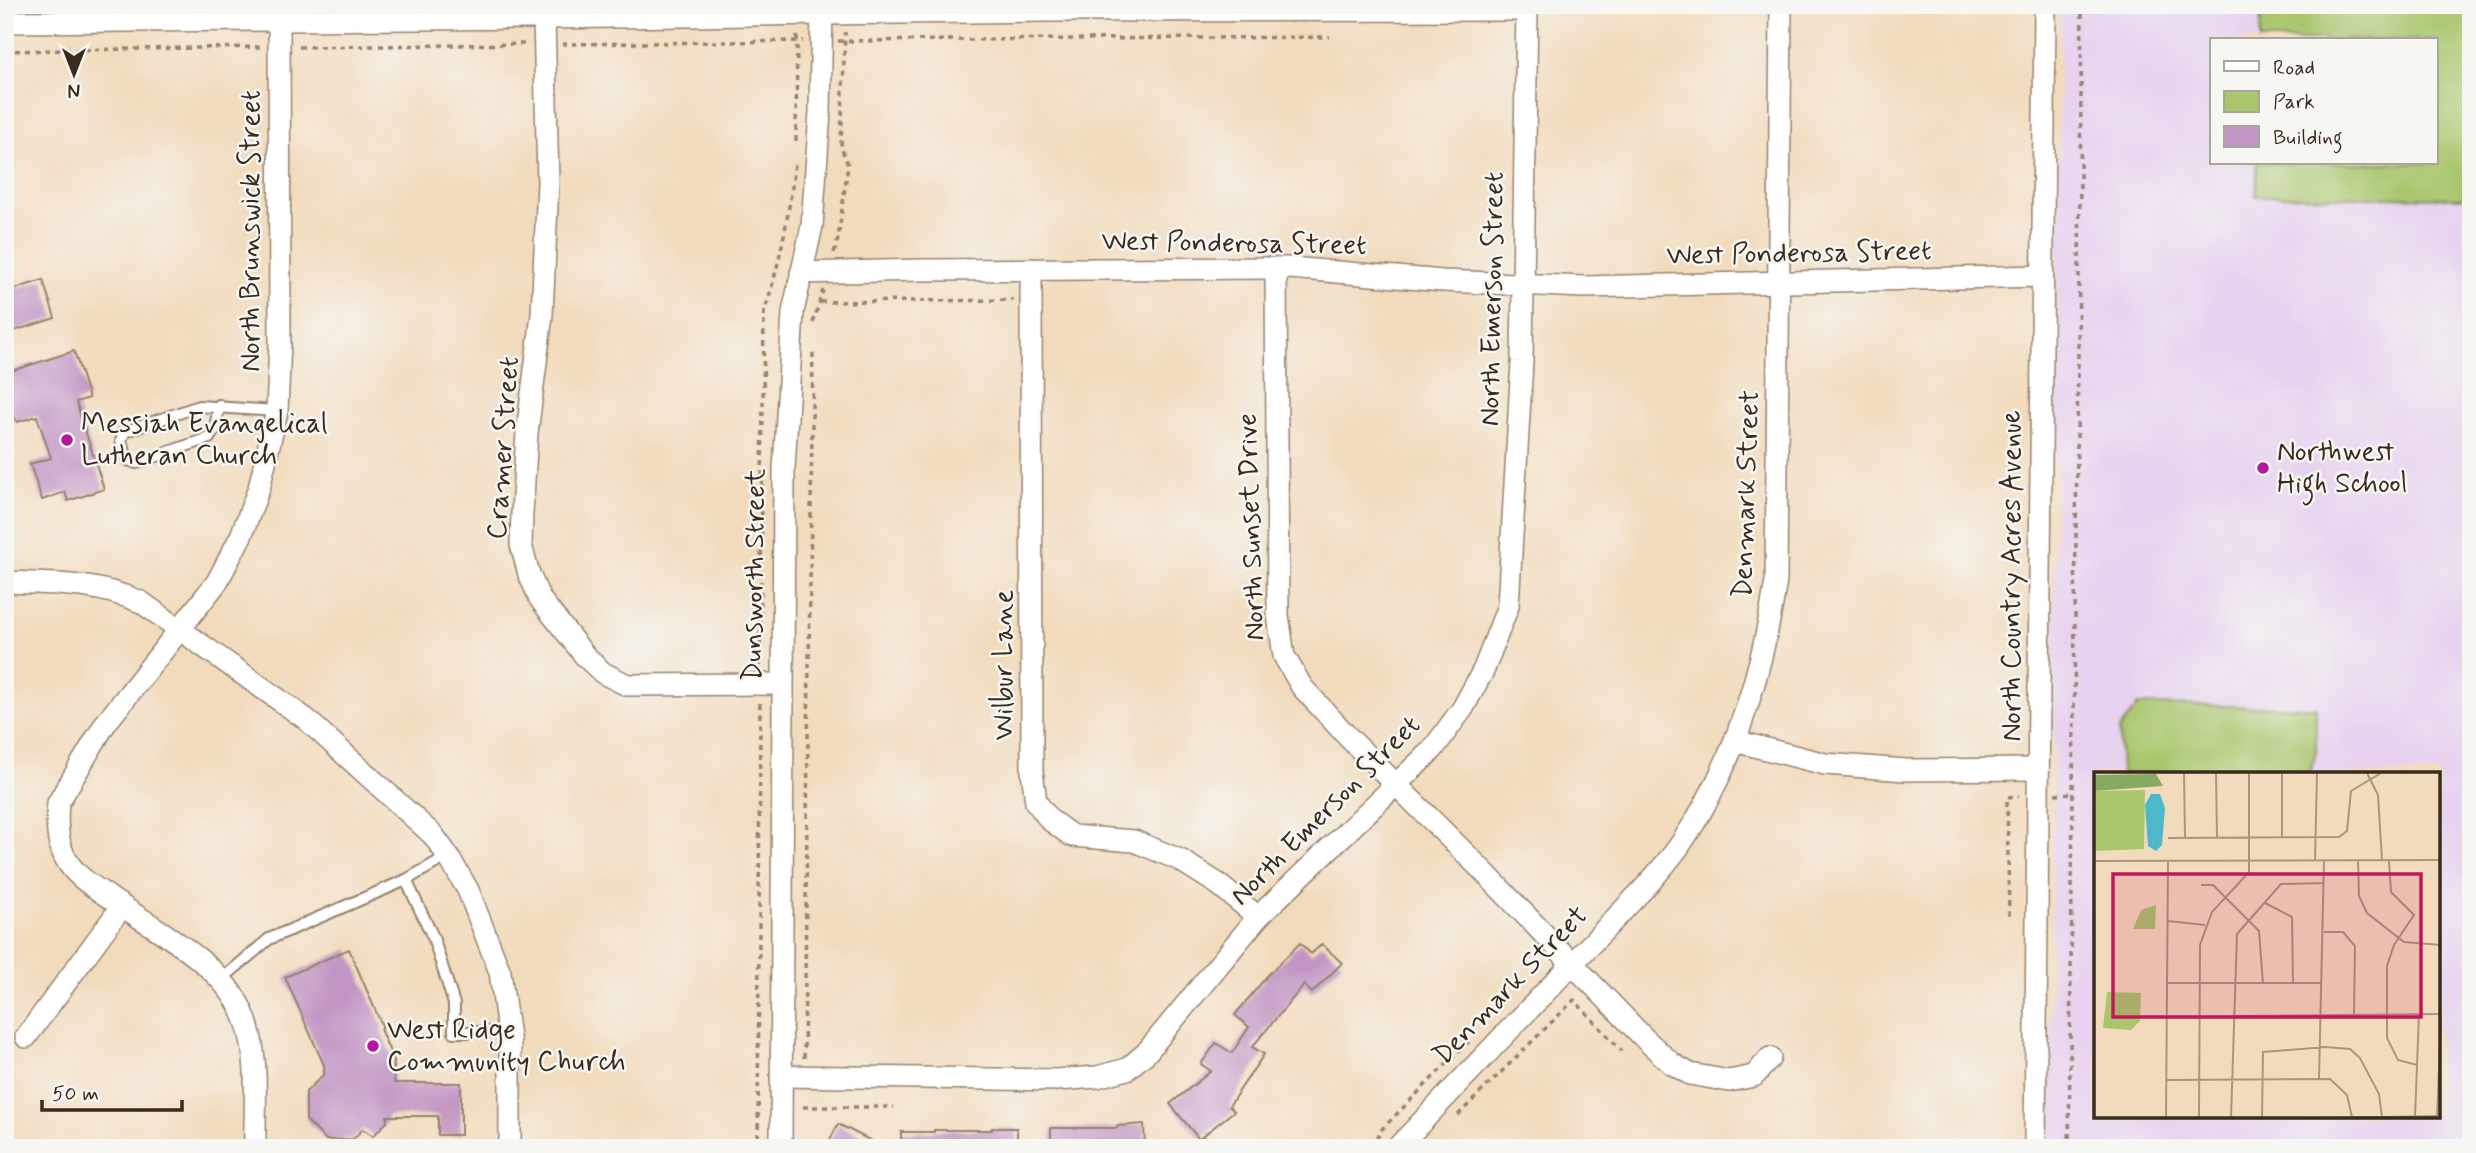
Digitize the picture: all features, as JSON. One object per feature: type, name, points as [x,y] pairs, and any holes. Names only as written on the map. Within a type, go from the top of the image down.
[{"type":"street","name":"Denmark Street","points":[[1397,1148],[1650,882],[1680,844],[1735,741],[1760,664],[1776,581],[1781,5]]},
{"type":"street","name":"North Country Acres Avenue","points":[[2035,1148],[2045,5]]},
{"type":"street","points":[[15,16],[279,13],[544,18],[822,10],[845,14],[1527,7]]},
{"type":"street","name":"North Emerson Street","points":[[781,1076],[1057,1080],[1097,1077],[1127,1069],[1146,1053],[1258,917],[1433,749],[1463,708],[1484,668],[1508,606],[1522,362],[1527,7]]},
{"type":"street","name":"Dunsworth Street","points":[[781,1148],[783,469],[793,312],[812,226],[820,112],[822,10]]},
{"type":"street","name":"North Brunswick Street","points":[[254,1148],[254,1060],[251,1033],[241,1008],[222,979],[162,932],[79,876],[62,852],[57,817],[58,803],[106,724],[217,582],[241,536],[259,488],[277,411],[280,342],[279,13]]},
{"type":"street","name":"Cramer Street","points":[[544,18],[548,183],[543,302],[527,433],[521,545],[529,573],[540,599],[585,656],[603,673],[627,685],[782,684]]},
{"type":"street","name":"West Ponderosa Street","points":[[801,273],[1276,268],[1584,287],[2042,276]]},
{"type":"street","name":"North Sunset Drive","points":[[1276,268],[1278,615],[1284,656],[1302,687],[1348,737],[1671,1063],[1690,1074],[1730,1081],[1754,1076],[1770,1058]]},
{"type":"street","name":"Wilbur Lane","points":[[1031,269],[1032,771],[1036,802],[1050,820],[1072,836],[1135,841],[1180,860],[1218,884],[1258,917]]},
{"type":"street","points":[[5,582],[91,586],[117,592],[141,602],[306,719],[433,835],[468,890],[496,960],[502,984],[509,1032],[510,1148]]},
{"type":"street","points":[[1735,741],[1825,764],[1906,770],[2038,769]]},
{"type":"street","points":[[26,1037],[122,906]]},
{"type":"lane","points":[[219,405],[215,429],[209,438],[137,463],[128,460],[121,441],[124,432],[199,406],[219,405],[277,411]]},
{"type":"lane","points":[[222,979],[269,939],[406,880],[448,856]]},
{"type":"lane","points":[[406,880],[419,904],[454,1004],[454,1032],[509,1032]]},
{"type":"path","points":[[2069,1148],[2082,5]]},
{"type":"path","points":[[813,324],[838,239],[848,165],[841,147],[845,14]]},
{"type":"path","points":[[5,51],[1330,37]]},
{"type":"path","points":[[820,302],[1013,300]]},
{"type":"path","points":[[813,337],[803,1107],[894,1107]]},
{"type":"path","points":[[1449,1123],[1574,1000],[1622,1051]]},
{"type":"path","points":[[1372,1148],[1382,1129],[1478,1032]]},
{"type":"shaded area","name":"Northwest High School","points":[[2060,5],[2471,5],[2471,1148],[2050,1148]]},
{"type":"green space","points":[[2261,5],[2471,5],[2471,198],[2256,196],[2257,164],[2438,164],[2438,38],[2260,38]]},
{"type":"green space","points":[[2138,705],[2316,707],[2316,752],[2310,772],[2121,772],[2119,730]]},
{"type":"building","points":[[43,280],[55,318],[5,334],[5,292]]},
{"type":"building","name":"Messiah Evangelical Lutheran Church","points":[[74,351],[89,398],[76,402],[104,489],[68,501],[65,492],[42,500],[30,464],[51,458],[37,416],[17,422],[14,417],[5,416],[5,373]]},
{"type":"building","points":[[1300,943],[1311,954],[1322,944],[1342,963],[1312,993],[1304,985],[1252,1047],[1264,1054],[1229,1106],[1234,1111],[1199,1139],[1170,1104],[1211,1071],[1201,1064],[1216,1043],[1232,1053],[1249,1027],[1235,1015],[1267,976]]},
{"type":"building","name":"West Ridge Community Church","points":[[349,949],[383,1028],[380,1029],[394,1061],[394,1083],[461,1083],[461,1135],[438,1135],[438,1116],[387,1116],[387,1122],[373,1136],[363,1129],[353,1139],[326,1140],[306,1120],[306,1092],[324,1074],[324,1065],[285,977]]},
{"type":"building","points":[[838,1124],[885,1148],[826,1148]]},
{"type":"building","points":[[1144,1124],[1145,1148],[1051,1148],[1051,1128],[1117,1128]]},
{"type":"building","points":[[1017,1128],[1017,1148],[901,1148],[901,1132]]},
{"type":"place","name":"Messiah Evangelical Lutheran Church","points":[[67,440]]},
{"type":"place","name":"Northwest High School","points":[[2263,468]]},
{"type":"place","name":"West Ridge Community Church","points":[[373,1046]]}]
